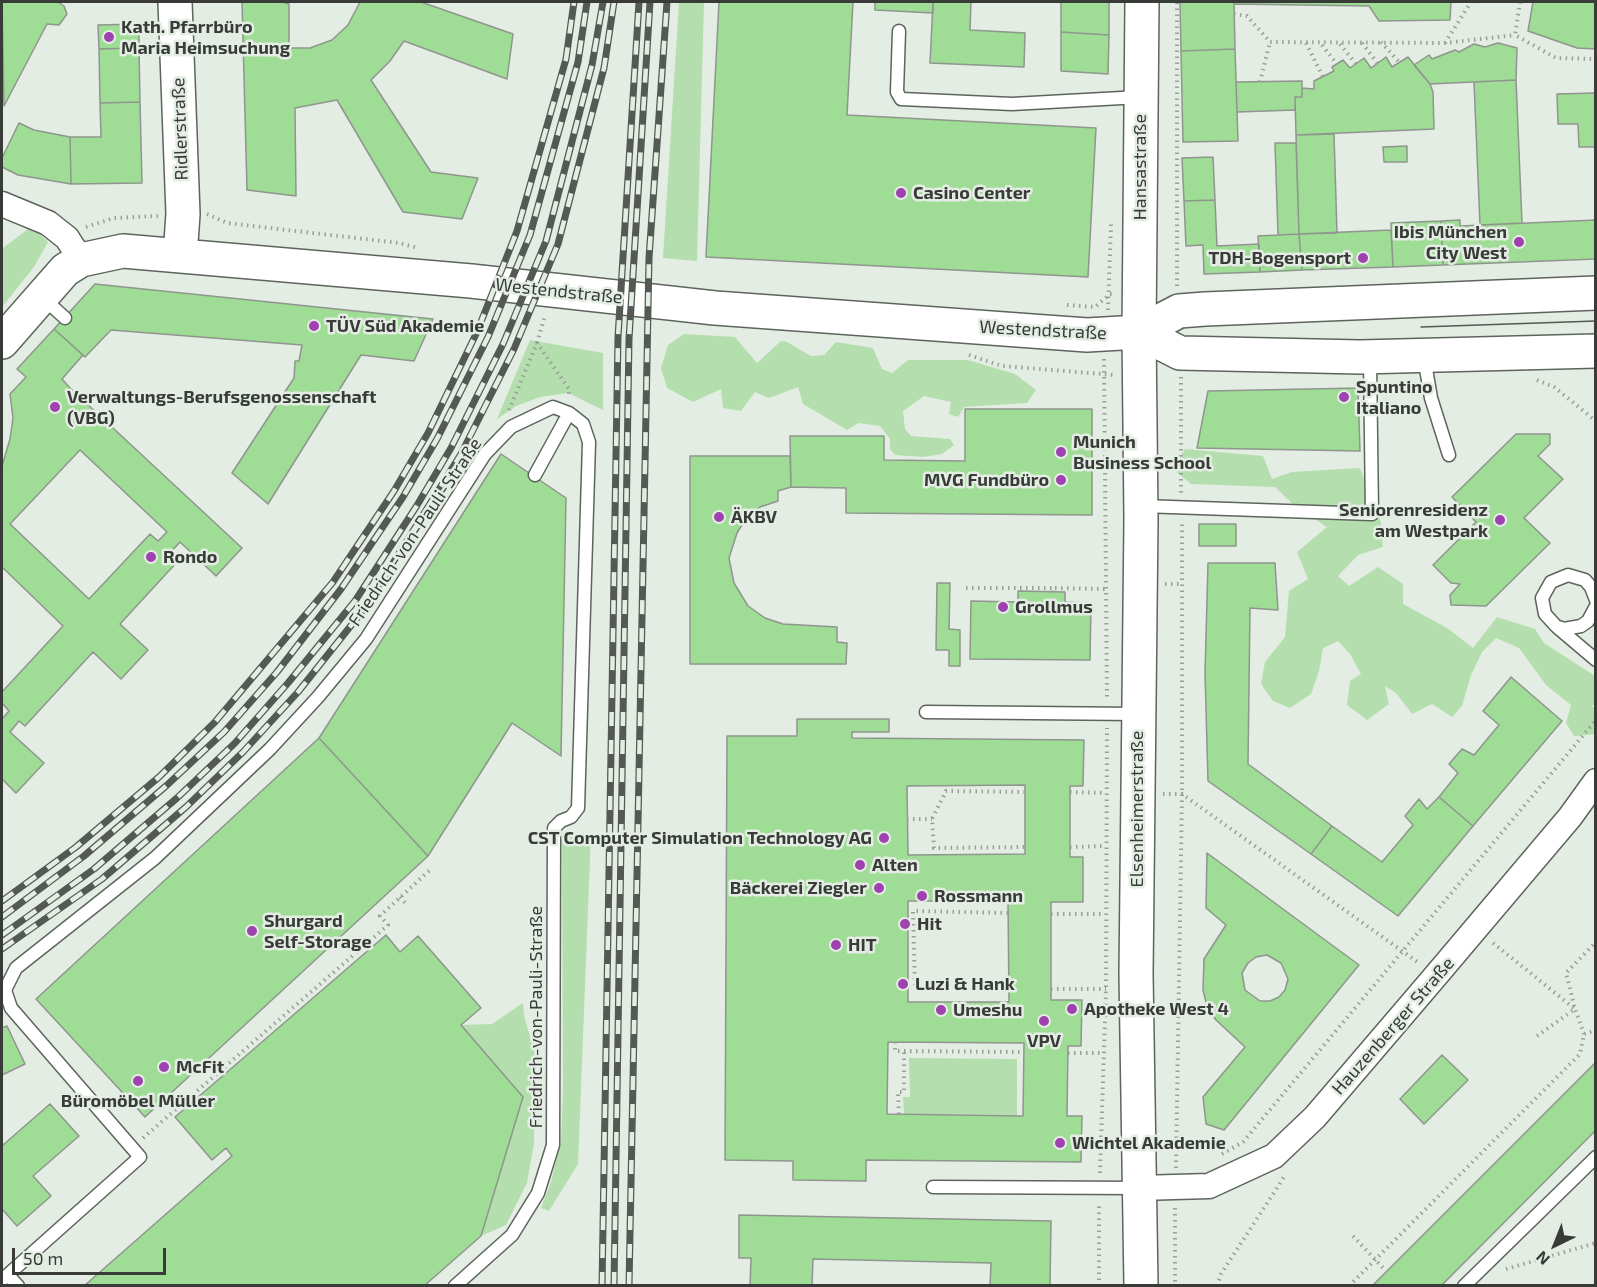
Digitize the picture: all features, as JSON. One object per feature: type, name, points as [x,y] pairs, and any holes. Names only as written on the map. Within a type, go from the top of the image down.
[{"type":"main road","name":"Ridlerstraße","points":[[175,2],[183,214],[180,256]]},
{"type":"main road","name":"Hansastraße","points":[[1139,332],[1142,2]]},
{"type":"main road","name":"Westendstraße","points":[[81,260],[123,251],[471,281],[715,308],[1087,335],[1139,332],[1179,311],[1596,293]]},
{"type":"main road","points":[[2,342],[65,270],[81,260]]},
{"type":"main road","points":[[1139,332],[1180,353],[1370,357],[1596,351]]},
{"type":"main road","name":"Elsenheimerstraße","points":[[1139,332],[1141,506],[1122,715],[1122,793],[1136,974],[1141,1286]]},
{"type":"street","points":[[2,204],[48,223],[67,238],[81,260]]},
{"type":"street","name":"Hauzenberger Straße","points":[[1139,1188],[1175,1177],[1209,1186],[1274,1156],[1315,1117],[1433,980],[1570,817],[1596,781]]},
{"type":"lane","points":[[899,31],[897,92],[901,99],[1012,104],[1141,97]]},
{"type":"lane","points":[[40,296],[65,318]]},
{"type":"lane","points":[[1424,356],[1431,398],[1449,455]]},
{"type":"lane","points":[[1141,506],[1372,514],[1370,357]]},
{"type":"lane","name":"Friedrich-von-Pauli-Straße","points":[[132,1148],[66,1068],[12,1008],[5,990],[16,968],[106,899],[192,824],[270,749],[318,697],[366,639],[485,454],[511,427],[553,408],[569,413],[583,424],[589,442],[578,808],[571,818],[561,821],[554,828],[553,1145],[538,1193],[512,1235],[455,1286]]},
{"type":"lane","points":[[535,475],[569,413]]},
{"type":"lane","points":[[1596,600],[1591,587],[1577,576],[1559,577],[1551,582],[1542,598],[1545,614],[1596,660]]},
{"type":"lane","points":[[1578,645],[1596,606]]},
{"type":"lane","points":[[1556,626],[1573,629],[1588,621]]},
{"type":"lane","points":[[926,712],[1122,715]]},
{"type":"lane","points":[[18,1286],[5,1277],[140,1157],[132,1148]]},
{"type":"lane","points":[[1464,1286],[1596,1157]]},
{"type":"lane","points":[[933,1187],[1139,1188]]},
{"type":"path","points":[[1177,2],[1179,15],[1179,311]]},
{"type":"path","points":[[1445,43],[1472,2]]},
{"type":"path","points":[[1515,35],[1520,2]]},
{"type":"path","points":[[1234,14],[1247,16],[1270,42],[1445,43],[1515,35],[1556,58],[1596,59]]},
{"type":"path","points":[[1381,41],[1399,62]]},
{"type":"path","points":[[1260,82],[1270,42]]},
{"type":"path","points":[[1306,42],[1323,77]]},
{"type":"path","points":[[1362,42],[1378,64]]},
{"type":"path","points":[[1322,44],[1337,64]]},
{"type":"path","points":[[1340,44],[1356,64]]},
{"type":"path","points":[[227,223],[399,243],[421,249]]},
{"type":"path","points":[[1059,304],[1095,306],[1110,294]]},
{"type":"path","points":[[511,427],[507,413],[544,321]]},
{"type":"path","points":[[537,343],[568,389],[569,413]]},
{"type":"path","points":[[1002,366],[1104,375],[1105,589],[1122,715],[1122,793],[1106,846],[1106,989],[1099,1286]]},
{"type":"path","points":[[1175,1286],[1174,1094],[1182,794],[1181,375]]},
{"type":"path","points":[[1533,379],[1554,387],[1594,419],[1596,413]]},
{"type":"path","points":[[1161,583],[1182,584]]},
{"type":"path","points":[[966,588],[1105,589]]},
{"type":"path","points":[[1212,1159],[1243,1142],[1596,720]]},
{"type":"path","points":[[1025,792],[946,791],[932,819],[934,848],[1025,847]]},
{"type":"path","points":[[1070,792],[1182,794],[1403,951],[1415,960],[1433,980]]},
{"type":"path","points":[[907,819],[932,819]]},
{"type":"path","points":[[1070,847],[1106,846]]},
{"type":"path","points":[[132,1148],[388,925],[380,916],[432,868]]},
{"type":"path","points":[[400,897],[407,905]]},
{"type":"path","points":[[1008,913],[913,911],[915,988],[1008,988]]},
{"type":"path","points":[[1051,914],[1106,914]]},
{"type":"path","points":[[1475,929],[1575,1009]]},
{"type":"path","points":[[1348,1286],[1374,1257],[1580,1054],[1584,1034],[1566,972],[1596,942]]},
{"type":"path","points":[[908,959],[914,959]]},
{"type":"path","points":[[1051,989],[1106,989]]},
{"type":"path","points":[[1537,1036],[1575,1009]]},
{"type":"path","points":[[1584,1034],[1596,1030]]},
{"type":"path","points":[[895,1042],[895,1051],[1023,1052]]},
{"type":"path","points":[[899,1114],[898,1092],[904,1092],[904,1051]]},
{"type":"path","points":[[1068,1053],[1104,1053]]},
{"type":"path","points":[[1175,1177],[1185,1165]]},
{"type":"path","points":[[1217,1286],[1221,1274],[1289,1170]]},
{"type":"path","points":[[1353,1236],[1385,1270]]},
{"type":"path","points":[[1498,1274],[1507,1268],[1596,1243]]},
{"type":"green space","points":[[679,2],[704,2],[697,261],[663,258]]},
{"type":"green space","points":[[32,226],[48,242],[34,267],[2,307],[2,247]]},
{"type":"green space","points":[[684,334],[735,337],[757,363],[781,341],[811,356],[824,355],[836,342],[873,348],[882,369],[892,373],[908,360],[968,360],[1015,374],[1036,390],[1027,403],[964,407],[958,417],[949,414],[951,402],[924,396],[903,411],[905,429],[911,436],[950,439],[954,445],[942,454],[923,457],[895,455],[890,449],[890,439],[880,426],[859,423],[847,430],[803,404],[798,387],[769,398],[755,392],[741,411],[723,408],[721,389],[693,402],[667,388],[661,368],[668,345]]},
{"type":"green space","points":[[530,340],[603,353],[603,410],[568,393],[540,397],[516,406],[497,419]]},
{"type":"green space","points":[[1185,449],[1263,456],[1272,479],[1292,472],[1360,468],[1381,522],[1383,547],[1358,555],[1338,576],[1349,586],[1378,567],[1403,584],[1403,604],[1447,628],[1473,648],[1497,617],[1535,629],[1544,643],[1595,676],[1595,704],[1592,706],[1595,708],[1595,734],[1574,736],[1566,723],[1571,705],[1546,685],[1519,648],[1496,638],[1482,652],[1471,675],[1462,706],[1452,717],[1432,704],[1412,714],[1396,693],[1385,686],[1389,704],[1367,720],[1347,705],[1350,681],[1361,674],[1350,654],[1338,641],[1323,648],[1319,671],[1311,694],[1290,708],[1273,701],[1261,684],[1265,662],[1285,637],[1289,591],[1308,579],[1297,552],[1327,527],[1295,506],[1275,487],[1191,484],[1173,469]]},
{"type":"green space","points":[[572,833],[591,833],[578,1164],[549,1211],[541,1208],[551,1182],[561,1142],[563,1090],[562,836]]},
{"type":"green space","points":[[523,1003],[524,1016],[535,1054],[534,1143],[527,1183],[506,1225],[481,1236],[523,1097],[461,1025],[492,1024]]},
{"type":"green space","points":[[909,1058],[1017,1059],[1017,1115],[904,1114],[903,1097],[910,1097]]},
{"type":"building","points":[[2,2],[58,2],[64,6],[67,14],[59,25],[47,24],[4,106]]},
{"type":"building","points":[[242,2],[289,4],[289,48],[310,48],[332,40],[348,25],[360,2],[421,2],[513,34],[507,79],[404,41],[390,61],[371,80],[431,172],[478,178],[462,219],[403,212],[337,100],[295,108],[296,196],[247,190]]},
{"type":"building","name":"Casino Center","points":[[719,2],[853,2],[847,115],[1096,128],[1088,277],[706,257]]},
{"type":"building","points":[[875,2],[933,2],[933,13],[875,10]]},
{"type":"building","points":[[933,2],[971,2],[970,30],[1025,33],[1024,67],[930,63]]},
{"type":"building","points":[[1061,2],[1109,2],[1109,35],[1061,32]]},
{"type":"building","points":[[1180,2],[1234,2],[1235,49],[1181,51]]},
{"type":"building","points":[[1234,2],[1451,2],[1450,20],[1379,21],[1369,6],[1234,4]]},
{"type":"building","points":[[1533,2],[1596,2],[1596,49],[1577,48],[1528,31]]},
{"type":"building","points":[[139,24],[139,48],[99,49],[98,25]]},
{"type":"building","points":[[1061,32],[1109,35],[1108,74],[1061,71]]},
{"type":"building","points":[[1498,43],[1517,48],[1516,80],[1430,84],[1414,65],[1429,55],[1432,59],[1455,50],[1459,52],[1474,44],[1485,47]]},
{"type":"building","points":[[139,48],[140,102],[100,103],[99,49]]},
{"type":"building","points":[[1235,49],[1238,141],[1183,142],[1181,51]]},
{"type":"building","points":[[1386,57],[1392,67],[1408,57],[1430,84],[1433,92],[1434,129],[1296,135],[1295,97],[1302,97],[1302,88],[1314,89],[1314,81],[1334,71],[1332,67],[1343,60],[1350,68],[1364,58],[1371,68]]},
{"type":"building","points":[[1516,80],[1522,223],[1480,225],[1474,82]]},
{"type":"building","points":[[1302,81],[1302,97],[1295,97],[1295,110],[1237,112],[1236,82]]},
{"type":"building","points":[[1596,93],[1596,147],[1579,147],[1578,124],[1558,124],[1557,94]]},
{"type":"building","points":[[140,102],[142,183],[71,184],[70,137],[101,137],[100,103]]},
{"type":"building","points":[[19,123],[34,130],[70,137],[71,184],[18,175],[2,167],[2,158]]},
{"type":"building","points":[[1334,134],[1337,233],[1299,234],[1296,135]]},
{"type":"building","points":[[1275,143],[1296,143],[1299,234],[1278,235]]},
{"type":"building","points":[[1407,146],[1407,162],[1384,162],[1383,147]]},
{"type":"building","points":[[1213,157],[1215,200],[1184,201],[1182,158]]},
{"type":"building","points":[[1215,200],[1217,246],[1259,244],[1260,272],[1204,274],[1203,245],[1186,246],[1184,201]]},
{"type":"building","name":"Ibis München City West","points":[[1460,220],[1460,226],[1596,220],[1596,259],[1443,265],[1441,221]]},
{"type":"building","points":[[1441,221],[1443,265],[1393,267],[1391,223]]},
{"type":"building","points":[[1391,230],[1393,267],[1302,270],[1299,234]]},
{"type":"building","points":[[1299,234],[1302,270],[1260,272],[1258,236]]},
{"type":"building","points":[[95,284],[433,319],[414,361],[361,355],[268,504],[232,473],[294,378],[295,361],[299,361],[302,345],[111,330],[85,357],[54,329]]},
{"type":"building","name":"Rondo","points":[[54,329],[83,355],[62,379],[242,548],[216,576],[180,542],[170,553],[178,561],[120,624],[148,650],[121,679],[93,652],[25,726],[19,721],[10,732],[44,763],[16,793],[2,779],[2,719],[9,711],[2,703],[2,692],[63,626],[2,567],[2,466],[13,418],[10,394],[26,377],[17,369]],"holes":[[[80,450],[167,532],[158,541],[150,534],[89,599],[10,524]]]},
{"type":"building","points":[[1358,388],[1360,451],[1197,448],[1208,391]]},
{"type":"building","points":[[965,409],[1092,409],[1092,515],[846,513],[846,488],[791,487],[790,436],[884,436],[884,460],[965,461]]},
{"type":"building","name":"Seniorenresidenz am Westpark","points":[[1516,434],[1550,434],[1550,444],[1538,456],[1563,479],[1524,518],[1550,543],[1486,606],[1451,605],[1450,595],[1460,584],[1451,583],[1433,565],[1476,522],[1452,497]]},
{"type":"building","points":[[501,454],[566,498],[561,756],[512,723],[428,856],[319,738]]},
{"type":"building","points":[[690,456],[790,456],[791,487],[778,491],[778,501],[760,507],[746,518],[737,533],[729,558],[734,583],[748,606],[765,618],[783,624],[837,627],[837,642],[847,643],[846,664],[690,664]]},
{"type":"building","points":[[1199,524],[1236,524],[1236,546],[1199,546]]},
{"type":"building","points":[[1208,563],[1275,563],[1278,610],[1250,608],[1248,764],[1332,826],[1311,854],[1208,781],[1205,673]]},
{"type":"building","points":[[937,583],[950,583],[949,629],[960,630],[960,666],[949,666],[949,650],[936,650]]},
{"type":"building","points":[[1018,591],[1065,592],[1065,602],[1091,603],[1090,660],[970,659],[971,601],[1018,602]]},
{"type":"building","points":[[1511,677],[1562,721],[1473,826],[1439,797],[1458,773],[1449,764],[1462,749],[1474,755],[1499,725],[1483,711]]},
{"type":"building","points":[[797,719],[889,719],[889,732],[852,732],[852,738],[1084,740],[1083,786],[1070,786],[1070,857],[1083,857],[1083,902],[1051,902],[1051,1000],[1082,1000],[1081,1046],[1068,1046],[1067,1116],[1082,1116],[1081,1162],[866,1160],[866,1181],[793,1180],[793,1161],[725,1160],[727,736],[797,736]],"holes":[[[1025,785],[1025,854],[908,855],[907,786]],[[908,901],[1008,901],[1009,1002],[908,1002]],[[888,1042],[1024,1043],[1023,1116],[887,1114]]]},
{"type":"building","points":[[319,738],[428,856],[145,1117],[36,999]]},
{"type":"building","points":[[1439,797],[1473,826],[1398,916],[1311,854],[1332,826],[1382,862],[1413,825],[1405,816],[1419,799],[1427,809]]},
{"type":"building","points":[[1207,853],[1359,965],[1224,1130],[1206,1124],[1203,1097],[1245,1047],[1216,1020],[1207,1006],[1203,990],[1204,959],[1226,925],[1206,908]],"holes":[[[1267,955],[1281,963],[1288,979],[1285,990],[1279,997],[1270,1001],[1260,1001],[1245,990],[1242,973],[1248,963],[1256,957]]]},
{"type":"building","points":[[386,935],[400,952],[418,936],[481,1008],[461,1025],[523,1097],[481,1236],[424,1286],[84,1286],[232,1156],[226,1148],[212,1160],[175,1117]]},
{"type":"building","points":[[7,1026],[25,1064],[2,1075],[2,1028]]},
{"type":"building","points":[[1442,1055],[1468,1080],[1424,1124],[1400,1099]]},
{"type":"building","points":[[1596,1062],[1596,1130],[1441,1286],[1372,1286]]},
{"type":"building","points":[[50,1104],[79,1136],[33,1176],[51,1196],[17,1226],[2,1209],[2,1143],[3,1145]]},
{"type":"building","points":[[739,1215],[1051,1221],[1050,1286],[990,1286],[991,1263],[813,1259],[812,1286],[750,1286],[751,1258],[739,1258]]},
{"type":"tram line","points":[[1421,327],[1596,321]]},
{"type":"railway","points":[[2,901],[76,847],[159,777],[215,722],[333,582],[394,491],[428,433],[477,332],[517,231],[566,59],[574,2]]},
{"type":"railway","points":[[2,917],[84,856],[166,786],[224,732],[277,672],[341,589],[403,497],[437,439],[488,337],[530,235],[578,62],[587,2]]},
{"type":"railway","points":[[2,935],[94,869],[177,798],[235,743],[355,601],[416,507],[451,448],[503,344],[546,241],[592,65],[603,2]]},
{"type":"railway","points":[[2,949],[102,879],[186,807],[243,752],[298,692],[365,608],[461,454],[514,349],[558,244],[604,68],[614,2]]},
{"type":"railway","points":[[602,1286],[618,337],[639,2]]},
{"type":"railway","points":[[614,1286],[629,339],[650,2]]},
{"type":"railway","points":[[629,1286],[649,258],[667,2]]},
{"type":"place","name":"Kath. Pfarrbüro Maria Heimsuchung","points":[[109,37]]},
{"type":"place","name":"Casino Center","points":[[901,193]]},
{"type":"place","name":"Ibis München City West","points":[[1519,242]]},
{"type":"place","name":"TDH-Bogensport","points":[[1363,258]]},
{"type":"place","name":"TÜV Süd Akademie","points":[[314,326]]},
{"type":"place","name":"Spuntino Italiano","points":[[1344,397]]},
{"type":"place","name":"Verwaltungs-Berufsgenossenschaft (VBG)","points":[[55,407]]},
{"type":"place","name":"Munich Business School","points":[[1061,452]]},
{"type":"place","name":"MVG Fundbüro","points":[[1061,480]]},
{"type":"place","name":"ÄKBV","points":[[719,517]]},
{"type":"place","name":"Seniorenresidenz am Westpark","points":[[1500,520]]},
{"type":"place","name":"Rondo","points":[[151,557]]},
{"type":"place","name":"Grollmus","points":[[1003,607]]},
{"type":"place","name":"CST Computer Simulation Technology AG","points":[[884,838]]},
{"type":"place","name":"Alten","points":[[860,865]]},
{"type":"place","name":"Bäckerei Ziegler","points":[[879,888]]},
{"type":"place","name":"Rossmann","points":[[922,896]]},
{"type":"place","name":"Hit","points":[[905,924]]},
{"type":"place","name":"Shurgard Self-Storage","points":[[252,931]]},
{"type":"place","name":"HIT","points":[[836,945]]},
{"type":"place","name":"Luzi & Hank","points":[[903,984]]},
{"type":"place","name":"Apotheke West 4","points":[[1072,1009]]},
{"type":"place","name":"Umeshu","points":[[941,1010]]},
{"type":"place","name":"VPV","points":[[1044,1021]]},
{"type":"place","name":"McFit","points":[[164,1067]]},
{"type":"place","name":"Büromöbel Müller","points":[[138,1081]]},
{"type":"place","name":"Wichtel Akademie","points":[[1060,1143]]}]
